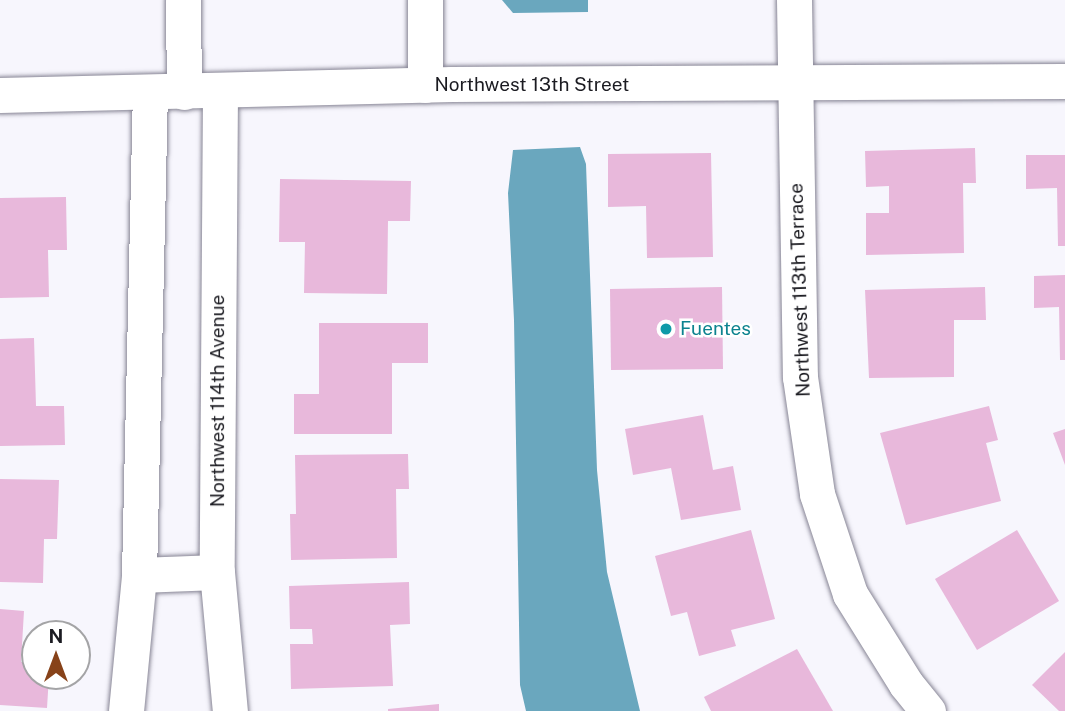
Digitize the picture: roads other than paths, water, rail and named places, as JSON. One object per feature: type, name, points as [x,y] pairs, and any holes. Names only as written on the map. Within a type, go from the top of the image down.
[{"type":"street","points":[[126,711],[139,575],[167,92],[183,0]]},
{"type":"street","points":[[425,0],[425,85]]},
{"type":"street","name":"Northwest 113th Terrace","points":[[794,0],[800,377],[817,494],[850,594],[906,684],[928,711]]},
{"type":"street","name":"Northwest 13th Street","points":[[0,95],[425,85],[1065,81]]},
{"type":"street","name":"Northwest 114th Avenue","points":[[220,90],[217,572],[230,711]]},
{"type":"street","points":[[139,575],[217,572]]},
{"type":"water","points":[[502,0],[588,0],[588,12],[513,13]]},
{"type":"water","points":[[580,147],[586,164],[597,470],[607,572],[640,711],[526,711],[520,685],[514,320],[508,193],[513,150]]},
{"type":"place","name":"Fuentes","points":[[666,329]]}]
